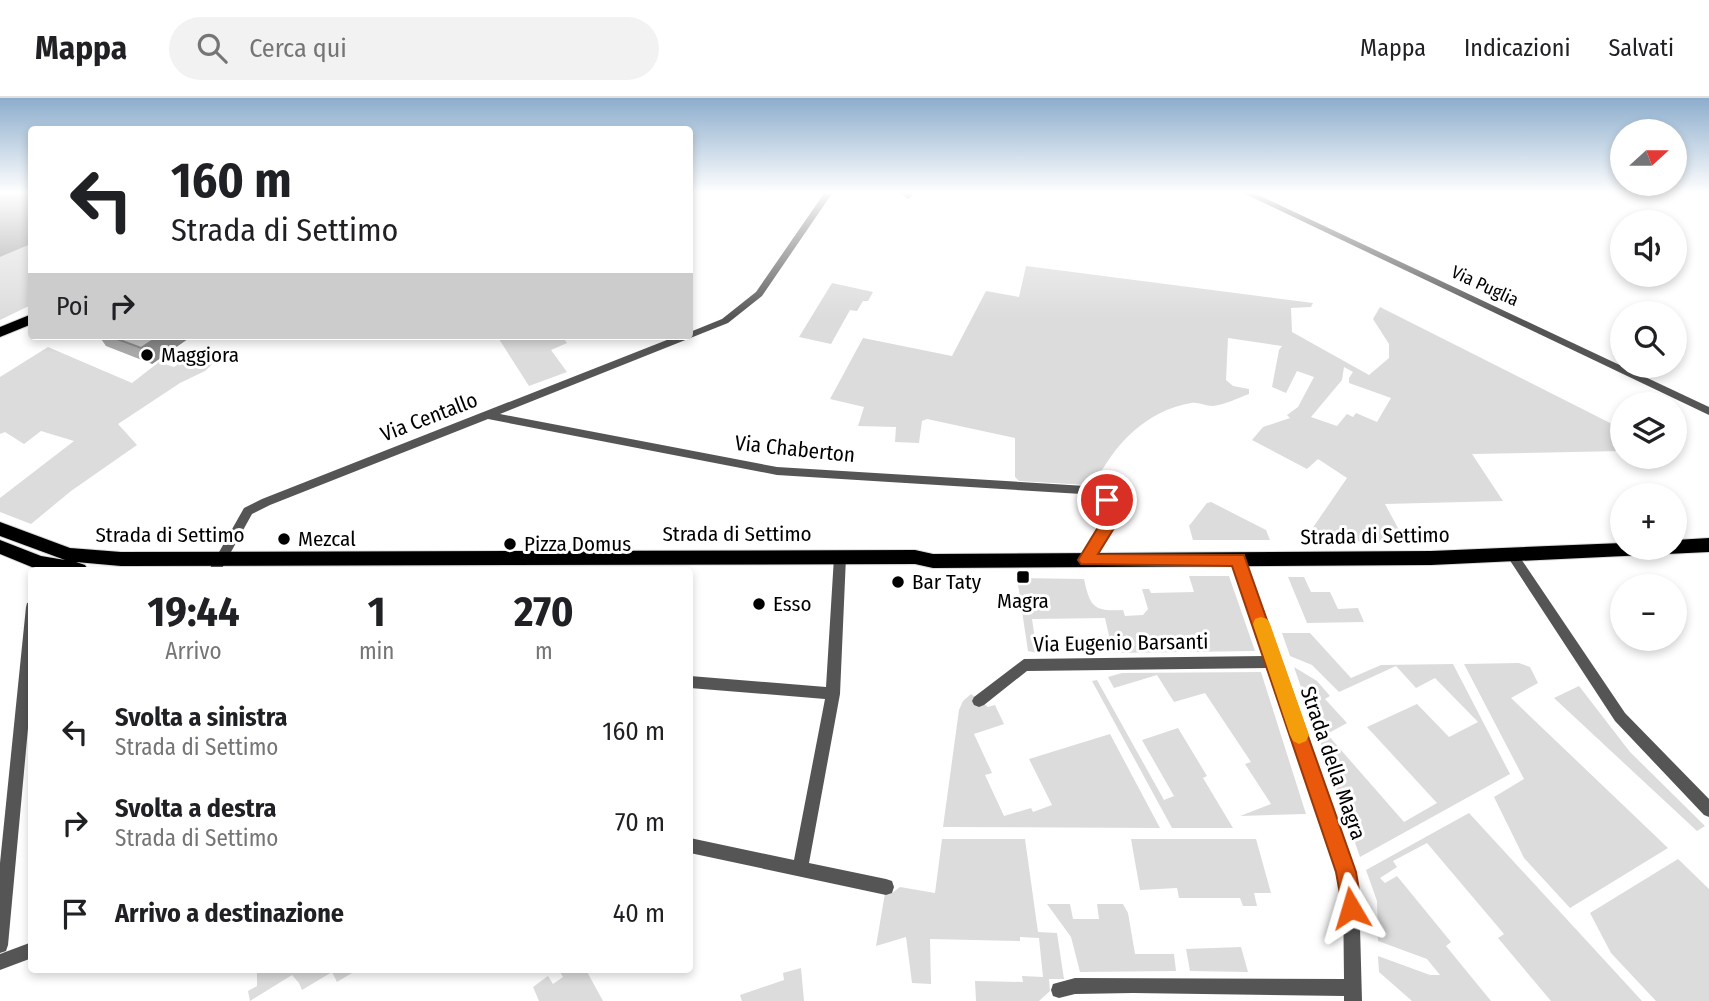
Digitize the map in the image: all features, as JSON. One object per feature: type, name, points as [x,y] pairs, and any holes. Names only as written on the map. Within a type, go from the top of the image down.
[{"type":"main road","points":[[0,332],[28,320]]},
{"type":"main road","name":"Strada di Settimo","points":[[0,529],[41,560]]},
{"type":"main road","points":[[1687,546],[1709,545]]},
{"type":"main road","name":"Strada di Settimo","points":[[0,547],[41,560],[78,567],[219,563],[586,565],[840,562],[916,566],[933,561],[1513,556],[1610,551]]},
{"type":"main road","name":"Strada di Settimo","points":[[168,567],[219,563]]},
{"type":"street","name":"Via Centallo","points":[[693,333],[725,321],[759,294],[800,234]]},
{"type":"street","name":"Via Puglia","points":[[1334,234],[1709,411]]},
{"type":"street","name":"Via Centallo","points":[[219,563],[247,511],[676,340]]},
{"type":"street","name":"Via Chaberton","points":[[488,415],[777,471],[1102,491],[1107,500],[1111,520],[1086,560]]},
{"type":"street","points":[[1513,556],[1620,718],[1709,810]]},
{"type":"street","name":"Strada della Magra","points":[[1059,990],[1074,986],[1133,985],[1353,994],[1351,890],[1238,559]]},
{"type":"street","points":[[800,869],[834,694],[840,562]]},
{"type":"street","points":[[0,945],[28,649]]},
{"type":"street","name":"Via Eugenio Barsanti","points":[[979,701],[1024,665],[1275,662]]},
{"type":"street","points":[[693,682],[834,694]]},
{"type":"street","points":[[693,847],[886,887]]},
{"type":"street","points":[[0,962],[28,952]]},
{"type":"shaded area","points":[[0,234],[28,234],[28,245],[0,257]]},
{"type":"shaded area","points":[[28,245],[28,306],[0,320],[0,257]]},
{"type":"shaded area","points":[[1026,266],[1313,303],[1311,307],[1291,308],[1292,332],[1369,375],[1389,358],[1389,344],[1373,319],[1380,307],[1610,423],[1610,451],[1472,454],[1503,501],[1385,504],[1405,541],[1303,542],[1347,478],[1318,459],[1307,469],[1252,440],[1263,427],[1290,418],[1287,415],[1298,407],[1314,377],[1297,371],[1286,393],[1272,387],[1282,346],[1228,338],[1226,380],[1233,386],[1249,389],[1249,394],[1217,405],[1191,403],[1175,407],[1146,421],[1111,456],[1095,484],[1019,481],[1015,477],[1015,438],[927,419],[922,421],[919,443],[895,442],[896,427],[858,426],[864,407],[830,399],[863,338],[952,356],[986,291],[1019,297]],"holes":[[[1344,367],[1353,372],[1349,383],[1391,398],[1377,422],[1356,413],[1353,417],[1347,414],[1337,426],[1311,417],[1342,380]]]},
{"type":"shaded area","points":[[832,283],[873,292],[857,311],[850,310],[831,344],[799,337]]},
{"type":"shaded area","points":[[500,340],[565,340],[567,343],[551,350],[567,372],[529,386]]},
{"type":"shaded area","points":[[48,347],[132,383],[159,362],[174,367],[197,351],[218,352],[218,359],[205,371],[180,383],[118,424],[137,445],[71,491],[31,524],[0,512],[0,498],[74,441],[41,431],[24,444],[5,432],[0,434],[0,377]]},
{"type":"shaded area","points":[[1211,502],[1266,530],[1270,540],[1193,540],[1189,526],[1207,503]]},
{"type":"shaded area","points":[[1189,576],[1229,576],[1255,651],[1113,653],[1105,618],[1032,619],[1037,653],[1028,651],[1017,578],[1084,579],[1088,596],[1094,605],[1105,610],[1123,610],[1125,616],[1143,615],[1148,609],[1142,589],[1149,589],[1151,593],[1194,592]]},
{"type":"shaded area","points":[[1288,577],[1304,577],[1311,592],[1330,592],[1338,609],[1358,608],[1364,622],[1307,623]]},
{"type":"shaded area","points":[[1282,633],[1310,633],[1351,678],[1381,665],[1453,664],[1510,774],[1360,857],[1294,667],[1317,681],[1330,696],[1325,699],[1347,723],[1327,734],[1404,822],[1437,803],[1367,727],[1417,704],[1449,737],[1478,722],[1435,678],[1416,688],[1396,666],[1339,692],[1312,665],[1290,656]]},
{"type":"shaded area","points":[[1519,663],[1530,667],[1538,683],[1511,698],[1668,848],[1570,908],[1524,858],[1494,797],[1524,779],[1464,664]]},
{"type":"shaded area","points":[[1261,672],[1306,814],[1240,816],[1271,804],[1245,764],[1251,762],[1205,693],[1174,702],[1157,675],[1114,688],[1108,677],[1122,673]]},
{"type":"shaded area","points":[[1097,680],[1164,800],[1174,796],[1142,740],[1178,728],[1207,776],[1203,778],[1233,828],[1172,828],[1092,681]]},
{"type":"shaded area","points":[[1579,686],[1630,752],[1705,826],[1697,831],[1554,698]]},
{"type":"shaded area","points":[[971,694],[988,707],[995,705],[1004,724],[974,734],[992,773],[985,775],[1004,816],[1031,808],[1033,812],[1052,805],[1029,759],[1110,734],[1160,828],[943,827],[959,710],[963,701]]},
{"type":"shaded area","points":[[1469,813],[1642,1001],[1551,1001],[1498,938],[1504,934],[1427,843],[1393,861],[1397,867],[1380,878],[1385,883],[1397,876],[1451,942],[1446,946],[1491,1001],[1412,1001],[1379,972],[1378,956],[1430,975],[1440,975],[1427,959],[1378,941],[1377,901],[1366,870]]},
{"type":"shaded area","points":[[942,839],[1025,839],[1038,932],[1057,933],[1064,979],[1049,979],[1050,991],[1039,1001],[976,1001],[975,981],[1023,982],[1022,976],[1043,977],[1039,938],[1020,937],[1020,941],[930,939],[931,984],[912,983],[906,937],[876,946],[885,893],[892,893],[900,887],[935,893]]},
{"type":"shaded area","points":[[1131,839],[1256,839],[1271,893],[1254,893],[1257,906],[1243,906],[1240,898],[1179,898],[1177,888],[1140,890]]},
{"type":"shaded area","points":[[1678,859],[1709,889],[1709,1001],[1656,1001],[1611,953],[1590,913]]},
{"type":"shaded area","points":[[1047,904],[1070,904],[1073,919],[1099,919],[1097,904],[1123,904],[1128,913],[1135,954],[1174,954],[1176,971],[1080,972],[1071,937]]},
{"type":"shaded area","points":[[1241,947],[1248,972],[1190,971],[1186,949]]},
{"type":"shaded area","points":[[801,968],[804,1001],[742,1001],[740,995],[784,980],[783,973]]},
{"type":"shaded area","points":[[257,973],[330,973],[302,990],[292,975],[250,1001],[248,991],[257,986]]},
{"type":"shaded area","points":[[332,973],[352,973],[337,982]]},
{"type":"shaded area","points":[[561,973],[588,973],[603,1001],[539,1001],[533,987],[548,976],[553,984],[563,977]]},
{"type":"building","points":[[120,340],[153,340],[141,348]]},
{"type":"slow traffic","points":[[1261,624],[1299,735]]},
{"type":"place","name":"Maggiora","points":[[147,355]]},
{"type":"place","name":"Mezcal","points":[[284,539]]},
{"type":"place","name":"Pizza Domus","points":[[510,544]]},
{"type":"place","name":"Magra","points":[[1023,577]]},
{"type":"place","name":"Bar Taty","points":[[898,582]]},
{"type":"place","name":"Esso","points":[[759,604]]},
{"type":"route","points":[[1107,500],[1111,520],[1086,560],[1238,559],[1346,872],[1351,890],[1351,908]]}]
